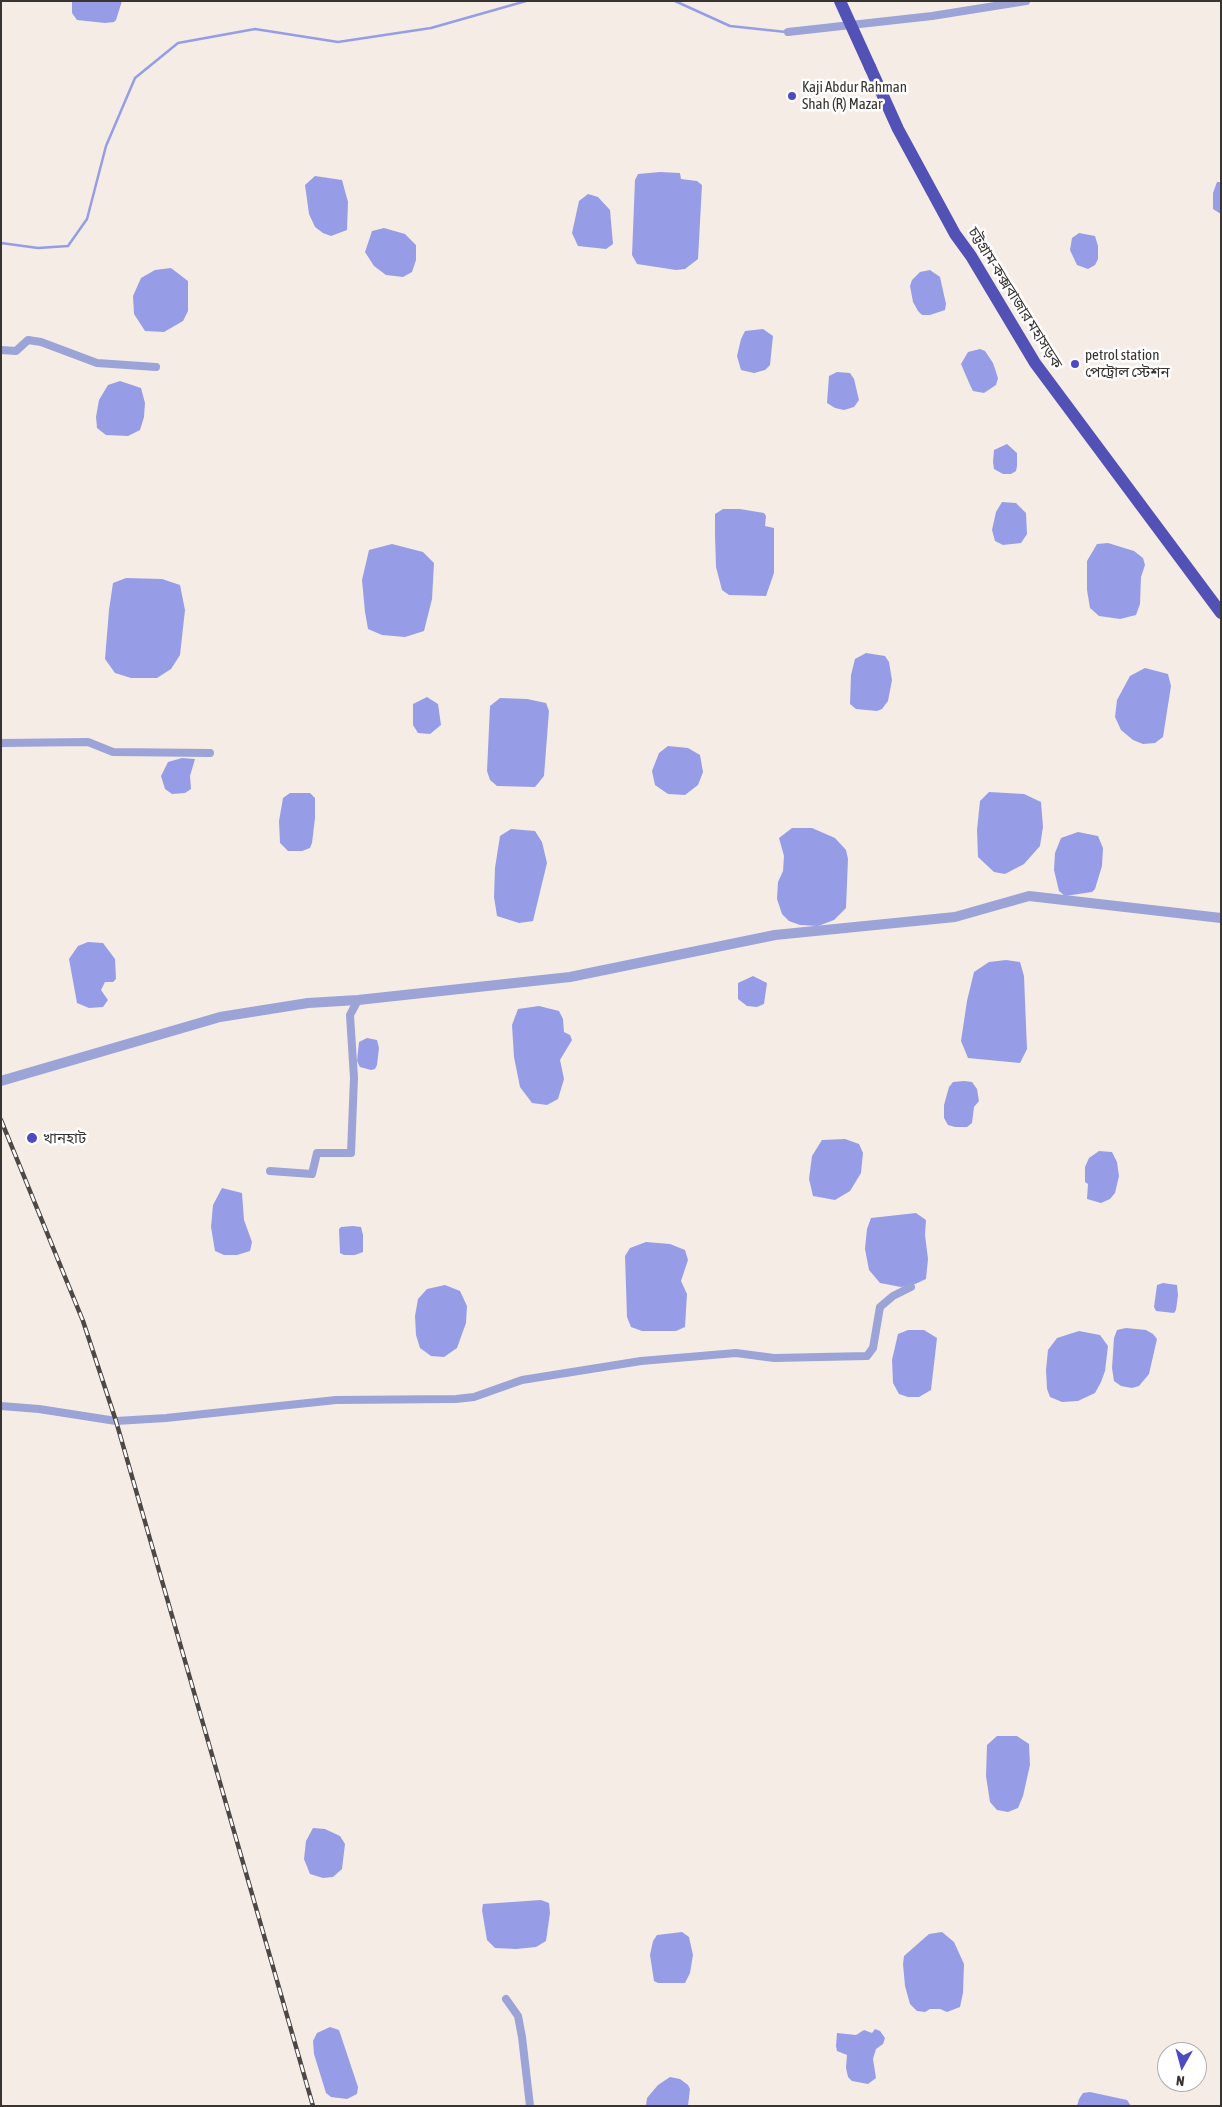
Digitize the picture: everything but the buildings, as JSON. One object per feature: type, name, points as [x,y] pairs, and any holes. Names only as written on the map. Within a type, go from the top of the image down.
[{"type":"highway","name":"চট্টগ্রাম-কক্সবাজার মহাসড়ক","points":[[840,1],[898,129],[952,228],[971,256],[1035,364],[1221,613]]},
{"type":"street","points":[[788,32],[932,16],[1026,1]]},
{"type":"street","points":[[1,350],[16,351],[28,340],[41,342],[97,363],[156,367]]},
{"type":"street","points":[[1,743],[88,742],[112,752],[210,753]]},
{"type":"street","points":[[1,1081],[220,1017],[308,1003],[358,1000],[570,977],[775,935],[955,917],[1030,896],[1221,918]]},
{"type":"street","points":[[270,1172],[312,1174],[317,1153],[351,1153],[354,1078],[350,1014],[358,1000]]},
{"type":"street","points":[[1,1406],[40,1409],[116,1421],[166,1418],[336,1400],[456,1399],[474,1397],[522,1380],[641,1361],[736,1353],[774,1358],[867,1356],[874,1348],[880,1307],[893,1296],[912,1287]]},
{"type":"street","points":[[506,1999],[518,2016],[530,2106]]},
{"type":"water","points":[[72,1],[122,1],[116,20],[105,23],[77,20],[72,13]]},
{"type":"water","points":[[680,173],[681,179],[697,181],[702,185],[698,259],[685,269],[676,270],[637,264],[632,255],[635,180],[638,174]]},
{"type":"water","points":[[315,176],[342,180],[348,202],[347,230],[331,236],[315,227],[309,214],[305,185]]},
{"type":"water","points":[[1217,182],[1221,182],[1221,214],[1213,209],[1213,193]]},
{"type":"water","points":[[588,194],[598,197],[610,210],[613,244],[606,249],[578,246],[572,233],[579,201]]},
{"type":"water","points":[[384,228],[405,234],[416,245],[416,260],[412,272],[403,277],[386,275],[374,266],[365,252],[372,231]]},
{"type":"water","points":[[1079,233],[1095,236],[1098,246],[1098,259],[1095,265],[1088,269],[1077,265],[1070,250],[1072,238]]},
{"type":"water","points":[[171,268],[188,281],[188,311],[183,321],[164,332],[145,331],[134,314],[133,296],[141,278],[155,270]]},
{"type":"water","points":[[930,270],[940,277],[946,304],[945,310],[930,315],[922,315],[913,302],[910,286],[912,280],[920,272]]},
{"type":"water","points":[[763,329],[773,336],[770,365],[765,370],[754,373],[741,370],[737,356],[745,331]]},
{"type":"water","points":[[980,349],[985,351],[993,363],[998,378],[996,385],[984,393],[973,391],[961,364],[968,352]]},
{"type":"water","points":[[837,372],[850,373],[854,379],[859,400],[854,407],[844,410],[835,408],[827,403],[829,376]]},
{"type":"water","points":[[120,381],[141,388],[145,403],[144,417],[140,430],[128,436],[106,435],[97,428],[96,417],[99,400],[108,385]]},
{"type":"water","points":[[1007,444],[1017,453],[1017,466],[1016,471],[1011,474],[1003,474],[994,469],[994,450]]},
{"type":"water","points":[[1002,502],[1016,503],[1026,513],[1027,534],[1021,543],[1003,545],[995,541],[992,530],[996,512]]},
{"type":"water","points":[[723,509],[740,509],[764,513],[766,516],[765,526],[774,528],[774,573],[766,596],[729,595],[722,590],[716,567],[715,514]]},
{"type":"water","points":[[1108,543],[1134,551],[1143,558],[1145,565],[1141,577],[1140,604],[1136,615],[1120,619],[1099,616],[1090,608],[1087,590],[1087,561],[1097,544]]},
{"type":"water","points":[[392,544],[423,552],[434,563],[432,599],[424,631],[405,637],[382,635],[368,629],[365,612],[362,580],[369,550]]},
{"type":"water","points":[[126,578],[162,579],[180,585],[185,610],[180,655],[171,669],[157,678],[131,678],[115,673],[105,659],[113,583]]},
{"type":"water","points":[[866,653],[885,656],[889,662],[892,680],[888,701],[882,709],[877,711],[856,709],[850,704],[851,675],[855,659]]},
{"type":"water","points":[[1145,668],[1168,674],[1171,686],[1163,737],[1155,743],[1143,744],[1133,740],[1121,730],[1115,717],[1117,700],[1130,676]]},
{"type":"water","points":[[427,697],[438,704],[441,725],[430,734],[418,733],[413,725],[413,704]]},
{"type":"water","points":[[500,698],[527,699],[546,703],[549,711],[544,776],[535,787],[497,786],[490,780],[487,771],[490,706]]},
{"type":"water","points":[[668,746],[688,748],[700,755],[703,772],[698,785],[685,795],[668,794],[655,785],[652,771],[659,753]]},
{"type":"water","points":[[182,758],[195,759],[190,776],[191,789],[185,793],[172,794],[165,789],[161,776],[168,762]]},
{"type":"water","points":[[989,792],[1024,794],[1041,802],[1043,827],[1040,846],[1024,864],[1005,874],[994,872],[978,857],[977,830],[980,801]]},
{"type":"water","points":[[290,793],[310,793],[315,798],[312,843],[310,848],[302,851],[288,851],[280,843],[279,821],[283,798]]},
{"type":"water","points":[[792,828],[812,828],[835,838],[846,850],[848,859],[846,908],[834,920],[818,926],[800,925],[789,921],[782,914],[777,899],[778,882],[783,871],[784,856],[779,838]]},
{"type":"water","points":[[511,829],[535,831],[542,842],[547,863],[533,921],[519,923],[497,916],[494,897],[495,868],[500,836]]},
{"type":"water","points":[[1078,832],[1098,836],[1103,848],[1102,866],[1095,889],[1092,892],[1065,896],[1059,891],[1054,870],[1055,853],[1061,838]]},
{"type":"water","points":[[88,942],[103,943],[115,959],[116,979],[113,982],[105,982],[101,990],[108,1000],[103,1007],[89,1008],[77,1003],[69,959],[78,946]]},
{"type":"water","points":[[1006,960],[1020,962],[1024,976],[1027,1049],[1020,1063],[968,1058],[961,1041],[967,1001],[974,972],[989,962]]},
{"type":"water","points":[[753,976],[767,983],[764,1004],[757,1007],[747,1006],[738,999],[738,983]]},
{"type":"water","points":[[539,1006],[559,1011],[563,1019],[564,1032],[570,1035],[572,1040],[560,1060],[564,1079],[558,1099],[547,1105],[532,1103],[520,1087],[514,1057],[512,1025],[518,1009]]},
{"type":"water","points":[[367,1038],[377,1040],[379,1048],[377,1065],[375,1069],[371,1070],[360,1067],[357,1061],[359,1042]]},
{"type":"water","points":[[953,1082],[972,1082],[977,1089],[979,1101],[974,1107],[972,1123],[967,1127],[955,1127],[948,1125],[944,1118],[944,1105],[949,1087]]},
{"type":"water","points":[[845,1139],[859,1144],[863,1153],[861,1173],[850,1191],[835,1200],[813,1196],[809,1179],[812,1156],[822,1140]]},
{"type":"water","points":[[1099,1151],[1112,1152],[1117,1162],[1119,1176],[1115,1193],[1110,1199],[1101,1203],[1087,1199],[1088,1184],[1085,1182],[1085,1167],[1089,1158]]},
{"type":"water","points":[[222,1188],[242,1193],[244,1220],[252,1242],[250,1251],[237,1255],[224,1255],[215,1251],[211,1227],[213,1205]]},
{"type":"water","points":[[916,1213],[926,1220],[925,1235],[928,1259],[926,1279],[913,1285],[901,1287],[880,1283],[869,1270],[865,1249],[867,1229],[871,1218]]},
{"type":"water","points":[[341,1227],[361,1227],[363,1252],[355,1255],[344,1255],[340,1253],[339,1229]]},
{"type":"water","points":[[646,1242],[670,1244],[685,1250],[688,1260],[681,1281],[687,1294],[685,1327],[676,1331],[642,1331],[631,1327],[627,1317],[625,1256],[630,1248]]},
{"type":"water","points":[[1163,1283],[1177,1285],[1178,1295],[1174,1313],[1156,1311],[1154,1307],[1157,1285]]},
{"type":"water","points":[[445,1285],[460,1291],[467,1306],[466,1323],[457,1348],[444,1357],[431,1356],[420,1348],[416,1335],[415,1316],[418,1299],[427,1289]]},
{"type":"water","points":[[1126,1328],[1146,1330],[1157,1339],[1149,1374],[1139,1386],[1132,1388],[1121,1386],[1114,1381],[1112,1368],[1114,1338],[1117,1330]]},
{"type":"water","points":[[908,1330],[924,1330],[937,1338],[931,1390],[919,1397],[908,1397],[899,1394],[893,1383],[892,1360],[898,1334]]},
{"type":"water","points":[[1079,1331],[1100,1335],[1108,1346],[1105,1371],[1095,1393],[1078,1401],[1062,1402],[1050,1397],[1047,1389],[1048,1350],[1057,1338]]},
{"type":"water","points":[[997,1736],[1017,1736],[1029,1744],[1030,1765],[1023,1796],[1018,1808],[1008,1812],[997,1810],[990,1802],[986,1776],[987,1745]]},
{"type":"water","points":[[313,1828],[325,1829],[340,1836],[345,1844],[342,1869],[333,1877],[323,1878],[310,1874],[304,1859],[306,1841]]},
{"type":"water","points":[[541,1900],[549,1903],[550,1913],[546,1941],[536,1947],[516,1949],[495,1948],[487,1940],[482,1910],[483,1904]]},
{"type":"water","points":[[682,1932],[689,1937],[693,1955],[690,1973],[685,1983],[658,1983],[654,1981],[650,1955],[653,1941],[657,1935]]},
{"type":"water","points":[[942,1932],[954,1942],[964,1964],[963,1993],[960,2007],[947,2012],[940,2009],[930,2009],[925,2012],[917,2011],[910,2004],[905,1986],[904,1956],[929,1934]]},
{"type":"water","points":[[330,2027],[339,2030],[358,2087],[357,2094],[347,2099],[331,2097],[326,2093],[314,2054],[313,2041],[317,2033]]},
{"type":"water","points":[[875,2029],[880,2031],[885,2038],[883,2044],[876,2049],[873,2059],[876,2078],[868,2084],[852,2081],[848,2077],[846,2068],[847,2055],[837,2051],[837,2033],[856,2035],[864,2030],[872,2033]]},
{"type":"water","points":[[670,2077],[680,2079],[688,2085],[690,2089],[688,2106],[646,2106],[647,2098],[658,2085]]},
{"type":"water","points":[[1090,2092],[1127,2100],[1131,2106],[1077,2106],[1083,2093]]},
{"type":"waterway","points":[[1,243],[38,248],[68,246],[87,219],[106,146],[135,78],[178,43],[255,29],[338,42],[431,28],[526,1]]},
{"type":"waterway","points":[[675,1],[730,26],[786,32]]},
{"type":"railway","points":[[1,1120],[83,1321],[116,1421],[313,2106]]},
{"type":"place","name":"Kaji Abdur Rahman Shah (R) Mazar","points":[[792,96]]},
{"type":"place","name":"petrol station পেট্রোল স্টেশন","points":[[1075,364]]},
{"type":"place","name":"খানহাট","points":[[32,1138]]}]
